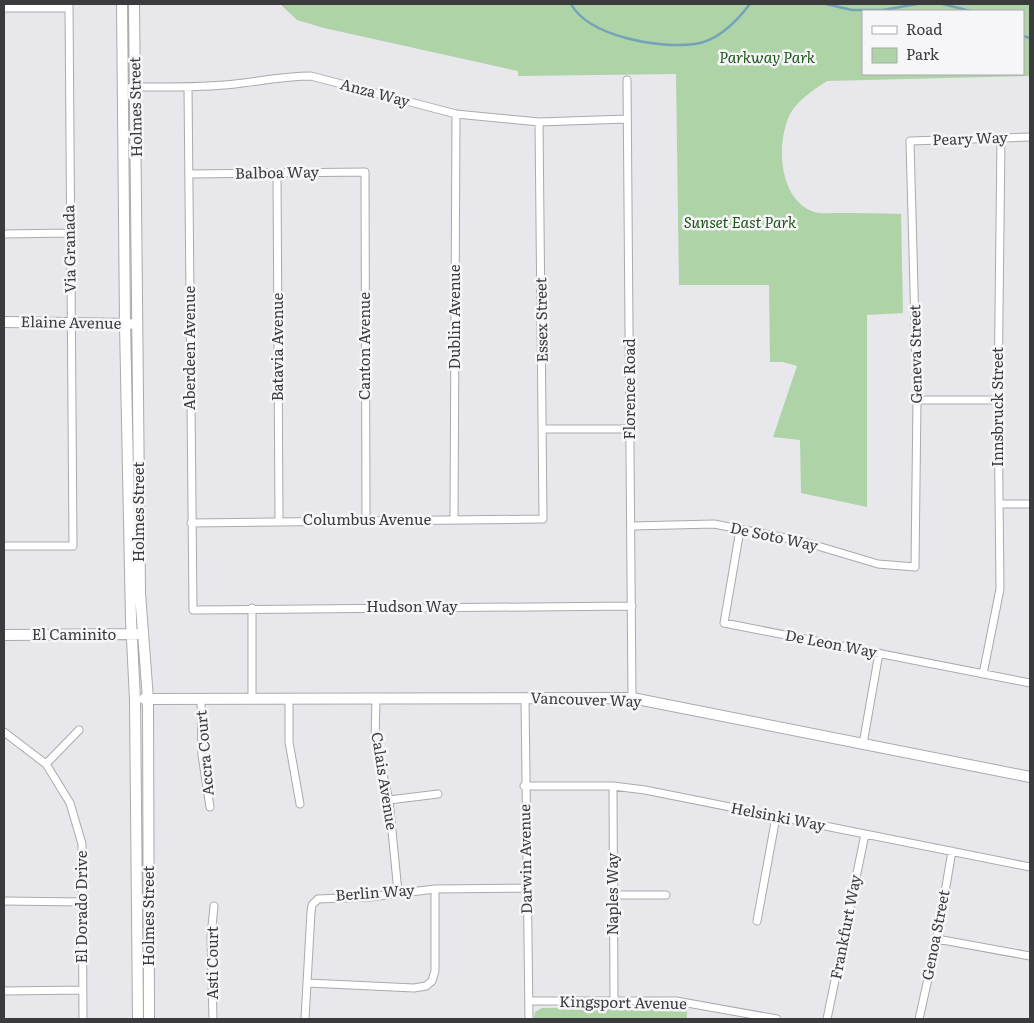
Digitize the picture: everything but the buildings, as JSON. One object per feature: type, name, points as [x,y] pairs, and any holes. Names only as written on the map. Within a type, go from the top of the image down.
[{"type":"main road","name":"Holmes Street","points":[[122,4],[125,324],[135,700],[138,1019]]},
{"type":"main road","name":"Holmes Street","points":[[134,4],[140,593],[148,699],[149,1019]]},
{"type":"main road","name":"Elaine Avenue","points":[[4,322],[138,324]]},
{"type":"main road","name":"El Caminito","points":[[4,635],[144,634]]},
{"type":"main road","name":"Vancouver Way","points":[[135,700],[252,698],[632,698],[1030,777]]},
{"type":"street","points":[[4,8],[69,6]]},
{"type":"street","name":"Via Granada","points":[[4,546],[73,546],[69,233],[69,6]]},
{"type":"street","name":"Anza Way","points":[[123,87],[188,87],[236,84],[287,76],[311,76],[456,114],[539,122],[627,119]]},
{"type":"street","name":"Florence Road","points":[[627,80],[632,698]]},
{"type":"street","name":"Aberdeen Avenue","points":[[188,87],[193,610]]},
{"type":"street","name":"Dublin Avenue","points":[[454,520],[456,114]]},
{"type":"street","name":"Essex Street","points":[[539,122],[544,430],[543,519]]},
{"type":"street","name":"Peary Way","points":[[910,141],[1030,137]]},
{"type":"street","name":"Innsbruck Street","points":[[983,674],[999,598],[998,400],[1001,138]]},
{"type":"street","name":"Geneva Street","points":[[910,141],[917,400],[915,567]]},
{"type":"street","name":"Balboa Way","points":[[189,174],[365,172]]},
{"type":"street","name":"Canton Avenue","points":[[365,172],[366,520]]},
{"type":"street","name":"Batavia Avenue","points":[[277,174],[279,520]]},
{"type":"street","points":[[4,234],[69,233]]},
{"type":"street","points":[[917,400],[998,400]]},
{"type":"street","points":[[544,430],[630,429]]},
{"type":"street","points":[[999,504],[1030,504]]},
{"type":"street","name":"Columbus Avenue","points":[[191,523],[279,520],[543,519]]},
{"type":"street","name":"De Soto Way","points":[[632,526],[714,524],[801,541],[878,564],[915,567]]},
{"type":"street","name":"De Leon Way","points":[[740,530],[724,623],[1030,683]]},
{"type":"street","name":"Hudson Way","points":[[193,610],[632,606]]},
{"type":"street","points":[[252,608],[252,698]]},
{"type":"street","points":[[863,744],[879,653]]},
{"type":"street","name":"Darwin Avenue","points":[[525,698],[524,786],[528,1019]]},
{"type":"street","name":"Accra Court","points":[[201,699],[202,755],[210,807]]},
{"type":"street","points":[[289,699],[289,742],[300,804]]},
{"type":"street","name":"Calais Avenue","points":[[376,699],[375,741],[389,800],[398,892]]},
{"type":"street","points":[[46,764],[79,730]]},
{"type":"street","name":"El Dorado Drive","points":[[4,732],[46,764],[70,803],[82,844],[83,1019]]},
{"type":"street","name":"Helsinki Way","points":[[524,786],[613,786],[645,790],[1030,867]]},
{"type":"street","name":"Naples Way","points":[[613,786],[614,1001]]},
{"type":"street","points":[[389,800],[438,794]]},
{"type":"street","points":[[757,921],[776,817]]},
{"type":"street","name":"Frankfurt Way","points":[[827,1019],[865,834]]},
{"type":"street","name":"Genoa Street","points":[[920,1019],[937,939],[952,851]]},
{"type":"street","name":"Berlin Way","points":[[305,1019],[311,912],[312,905],[318,899],[370,897],[398,892],[435,889],[526,888]]},
{"type":"street","points":[[308,983],[414,988],[426,986],[432,981],[435,971],[435,889]]},
{"type":"street","points":[[613,895],[666,895]]},
{"type":"street","points":[[4,901],[82,902]]},
{"type":"street","name":"Asti Court","points":[[213,1019],[211,937],[214,906]]},
{"type":"street","points":[[937,939],[1030,956]]},
{"type":"street","points":[[4,991],[83,990]]},
{"type":"street","name":"Kingsport Avenue","points":[[529,1001],[676,1001],[776,1019]]},
{"type":"green space","points":[[280,4],[1030,4],[1030,76],[827,81],[797,104],[790,114],[786,126],[782,154],[783,169],[793,195],[802,205],[819,213],[901,214],[903,313],[867,315],[867,507],[801,493],[800,440],[773,437],[797,366],[783,362],[770,362],[769,285],[679,285],[676,74],[518,76],[518,71],[324,28],[297,20]]},
{"type":"green space","points":[[673,1007],[687,1010],[687,1019],[534,1019],[535,1012],[542,1008]]},
{"type":"waterway","points":[[571,4],[580,15],[593,25],[609,32],[646,42],[681,45],[703,42],[719,35],[750,4]]},
{"type":"waterway","points":[[826,4],[852,10],[883,10],[917,4]]},
{"type":"waterway","points":[[943,4],[966,10]]},
{"type":"waterway","points":[[1024,36],[1030,38]]},
{"type":"park label","name":"Parkway Park","points":[[767,58]]},
{"type":"park label","name":"Sunset East Park","points":[[740,223]]}]
